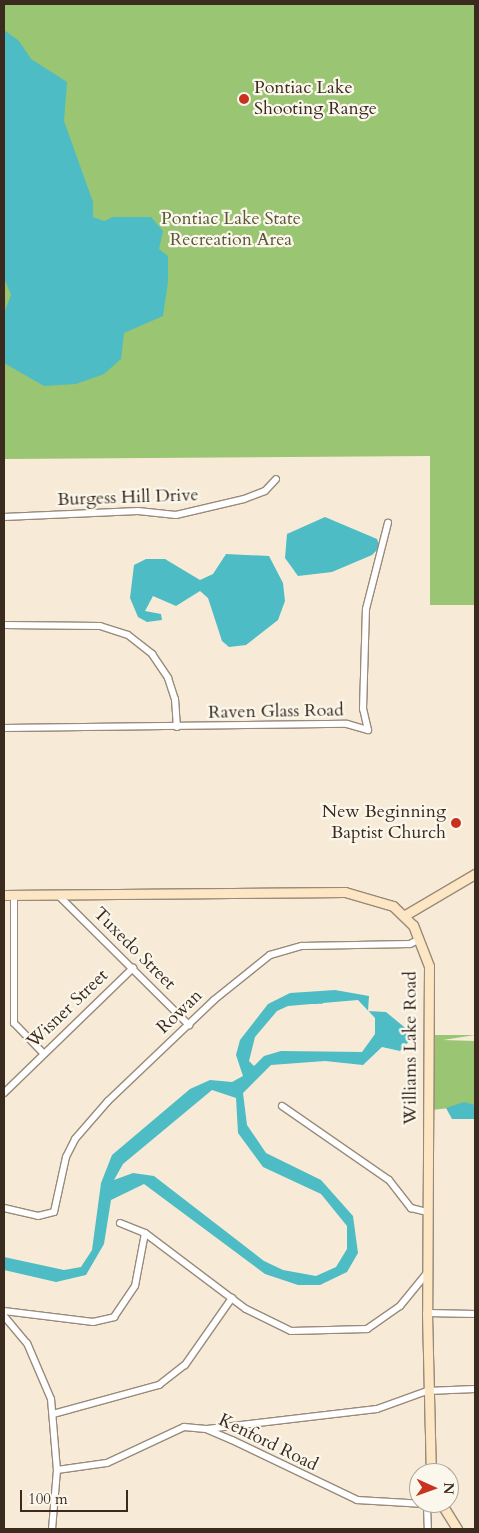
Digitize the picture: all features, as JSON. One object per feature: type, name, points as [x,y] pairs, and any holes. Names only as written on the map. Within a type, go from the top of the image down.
[{"type":"main road","points":[[405,915],[475,874]]},
{"type":"main road","name":"Williams Lake Road","points":[[4,895],[345,892],[381,900],[405,915],[420,939],[430,984],[427,1313],[431,1463]]},
{"type":"main road","points":[[447,1513],[457,1529]]},
{"type":"street","name":"Burgess Hill Drive","points":[[4,517],[138,511],[176,515],[244,499],[265,491],[276,479]]},
{"type":"street","name":"Raven Glass Road","points":[[4,728],[347,724],[368,730],[363,709],[366,609],[388,523]]},
{"type":"street","points":[[4,625],[100,626],[128,635],[152,654],[168,678],[176,699],[177,727]]},
{"type":"street","points":[[14,895],[14,1023],[44,1054]]},
{"type":"street","name":"Tuxedo Street","points":[[58,895],[189,1025]]},
{"type":"street","name":"Rowan","points":[[4,1208],[38,1216],[54,1212],[66,1157],[75,1139],[108,1101],[189,1025],[270,955],[302,946],[410,944],[420,939]]},
{"type":"street","name":"Wisner Street","points":[[4,1093],[133,968]]},
{"type":"street","points":[[282,1106],[389,1180],[411,1208],[427,1212]]},
{"type":"street","points":[[120,1223],[145,1233],[232,1298],[291,1331],[349,1332],[367,1329],[391,1314],[427,1273]]},
{"type":"street","points":[[4,1311],[84,1322],[114,1317],[135,1286],[145,1233]]},
{"type":"street","points":[[53,1414],[159,1385],[185,1365],[232,1298]]},
{"type":"street","points":[[427,1313],[475,1314]]},
{"type":"street","points":[[4,1316],[28,1343],[42,1370],[53,1414],[57,1470],[52,1529]]},
{"type":"street","points":[[206,1429],[377,1409],[428,1391],[475,1389]]},
{"type":"street","name":"Kenford Road","points":[[57,1470],[107,1463],[184,1427],[206,1429],[341,1495],[357,1500],[409,1504]]},
{"type":"street","points":[[427,1513],[428,1529]]},
{"type":"green space","name":"Pontiac Lake State Recreation Area","points":[[4,4],[475,4],[475,605],[430,605],[430,456],[4,459]]},
{"type":"green space","points":[[435,1035],[475,1035],[443,1040],[475,1041],[475,1105],[432,1110]]},
{"type":"water","points":[[4,30],[19,41],[31,59],[67,82],[64,121],[93,202],[93,217],[104,221],[113,217],[151,217],[163,231],[159,249],[168,256],[168,282],[163,316],[124,333],[121,359],[104,374],[76,384],[44,386],[4,363],[4,313],[11,295],[4,278]]},
{"type":"water","points":[[325,517],[377,539],[380,547],[372,555],[332,572],[298,576],[285,558],[287,534]]},
{"type":"water","points":[[226,554],[269,556],[283,583],[285,601],[278,620],[246,645],[229,647],[222,641],[208,598],[200,591],[176,606],[153,596],[145,611],[161,614],[162,620],[147,622],[138,617],[130,598],[134,565],[146,559],[165,559],[200,580],[213,574]]},
{"type":"water","points":[[335,990],[369,996],[368,1011],[386,1012],[409,1031],[411,1039],[400,1051],[382,1047],[363,1065],[325,1061],[271,1065],[243,1093],[247,1125],[266,1153],[321,1180],[353,1216],[358,1253],[347,1272],[320,1285],[298,1285],[265,1274],[144,1184],[111,1200],[104,1244],[86,1275],[56,1282],[4,1270],[4,1257],[64,1270],[81,1267],[92,1250],[101,1183],[112,1155],[190,1089],[210,1080],[232,1082],[243,1076],[236,1055],[240,1040],[268,1004],[290,993]],"holes":[[[358,1000],[375,1018],[375,1034],[362,1052],[281,1051],[264,1056],[254,1066],[249,1061],[255,1037],[277,1011],[288,1006]],[[212,1090],[236,1098],[238,1133],[263,1167],[321,1194],[347,1226],[347,1249],[336,1267],[316,1276],[283,1270],[264,1261],[154,1176],[133,1173],[114,1180],[123,1164]]]},
{"type":"water","points":[[464,1102],[475,1105],[475,1119],[452,1119],[446,1108]]},
{"type":"place","name":"Pontiac Lake Shooting Range","points":[[244,99]]},
{"type":"place","name":"New Beginning Baptist Church","points":[[456,823]]}]
